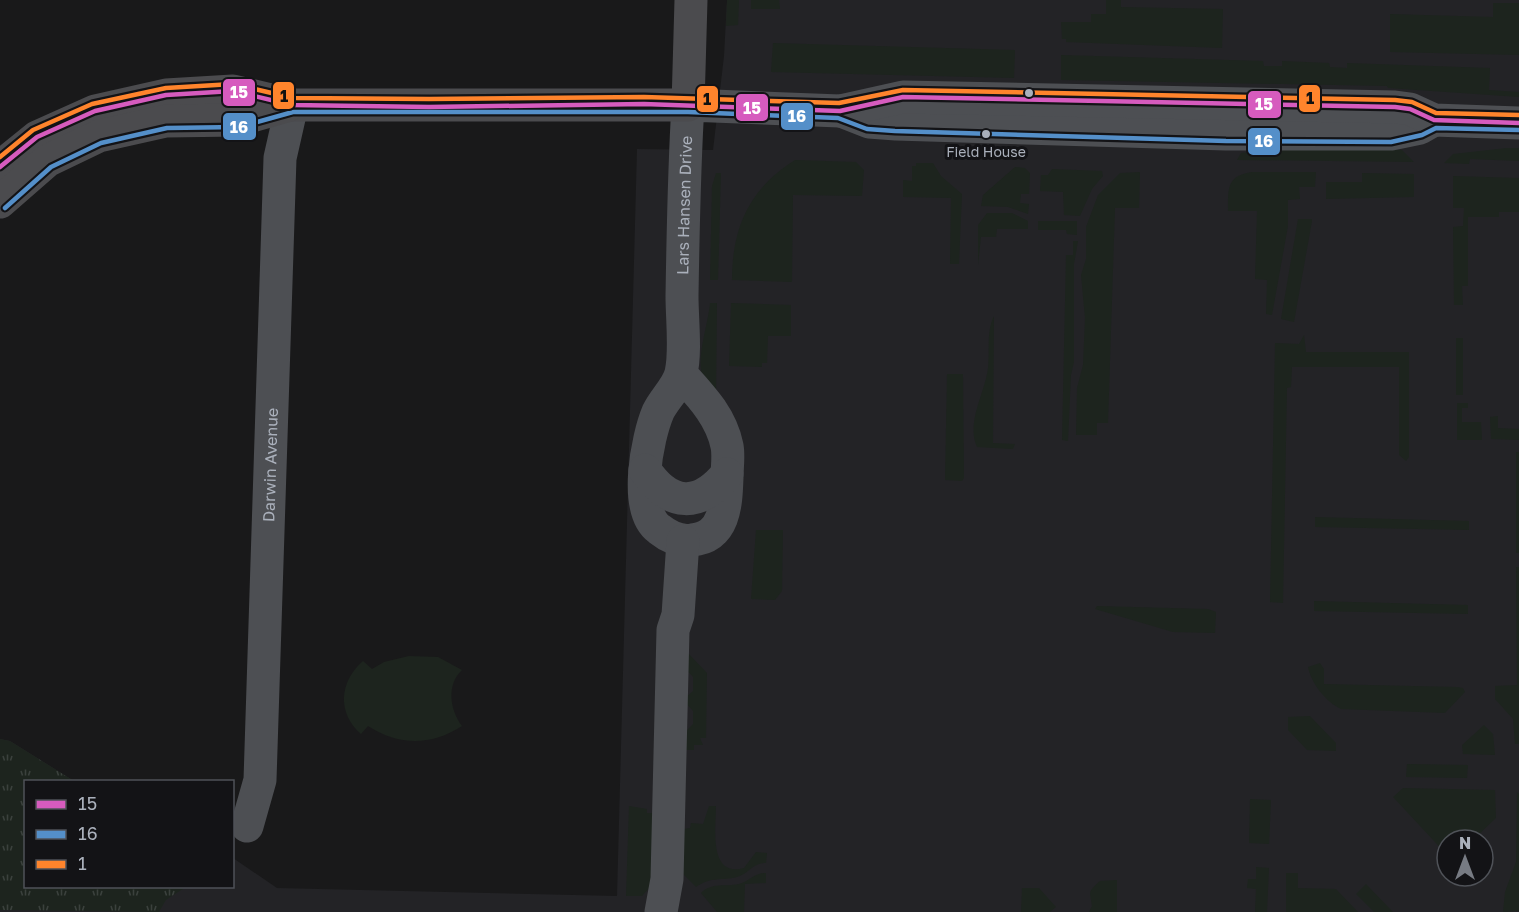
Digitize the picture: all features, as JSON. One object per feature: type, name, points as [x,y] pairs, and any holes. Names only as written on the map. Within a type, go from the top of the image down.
[{"type":"main road","name":"Lars Hansen Drive","points":[[688,105],[691,0]]},
{"type":"main road","points":[[0,167],[37,137],[95,111],[156,98],[233,91],[292,105],[688,105]]},
{"type":"main road","points":[[0,202],[47,161],[99,136],[166,120],[238,120],[292,105]]},
{"type":"street","points":[[688,105],[840,111],[903,97],[1043,98],[1395,108],[1410,109],[1434,120],[1519,123]]},
{"type":"street","name":"Darwin Avenue","points":[[247,826],[260,780],[280,158],[292,105]]},
{"type":"street","name":"Lars Hansen Drive","points":[[683,541],[668,537],[648,516],[645,470],[652,429],[681,374],[684,162],[688,105]]},
{"type":"street","points":[[661,912],[668,879],[673,630],[678,615],[683,541],[703,539],[715,531],[722,520],[727,474],[727,446],[710,406],[681,374]]},
{"type":"street","points":[[645,470],[661,491],[687,499],[700,498],[727,474]]},
{"type":"shaded area","points":[[727,0],[1519,0],[1519,912],[0,912],[0,739],[10,741],[72,780],[24,780],[24,888],[234,888],[234,859],[277,888],[617,896],[637,149],[713,150],[724,56]]},
{"type":"green space","points":[[727,0],[739,0],[738,25],[726,26]]},
{"type":"green space","points":[[751,0],[779,0],[780,9],[751,9]]},
{"type":"green space","points":[[1106,0],[1121,0],[1121,7],[1223,9],[1222,48],[1066,42],[1066,39],[1062,39],[1061,22],[1091,22],[1091,14],[1106,14]]},
{"type":"green space","points":[[1493,3],[1519,3],[1519,55],[1390,52],[1390,14],[1493,17]]},
{"type":"green space","points":[[773,43],[1015,50],[1014,78],[771,72]]},
{"type":"green space","points":[[1061,55],[1263,61],[1264,66],[1282,66],[1282,61],[1329,63],[1330,67],[1347,68],[1347,63],[1490,68],[1489,90],[1519,92],[1519,97],[1388,88],[1387,86],[1061,80]]},
{"type":"green space","points":[[1300,147],[1402,150],[1414,162],[1237,160],[1241,153]]},
{"type":"green space","points":[[1519,148],[1519,161],[1470,159],[1469,164],[1444,163],[1453,154]]},
{"type":"green space","points":[[795,160],[856,162],[864,170],[862,196],[793,195],[792,282],[732,280],[735,243],[746,211],[766,184]]},
{"type":"green space","points":[[916,163],[933,163],[941,176],[962,194],[959,264],[950,264],[951,198],[903,197],[903,180],[912,181],[912,166],[916,166]]},
{"type":"green space","points":[[1015,167],[1025,168],[1030,173],[1029,194],[1021,194],[1020,203],[1029,204],[1028,214],[1008,207],[981,206],[983,195]]},
{"type":"green space","points":[[1052,169],[1102,171],[1103,176],[1092,189],[1080,216],[1064,215],[1063,192],[1040,191],[1041,175],[1048,175]]},
{"type":"green space","points":[[1140,172],[1139,208],[1115,208],[1108,423],[1097,423],[1097,435],[1076,435],[1077,388],[1083,365],[1085,318],[1081,275],[1086,259],[1086,227],[1098,195],[1120,173]]},
{"type":"green space","points":[[1252,172],[1316,172],[1315,187],[1299,187],[1300,199],[1288,200],[1288,226],[1272,315],[1266,314],[1267,280],[1255,279],[1257,211],[1228,211],[1228,195],[1233,180]]},
{"type":"green space","points":[[716,173],[721,173],[718,280],[710,280],[712,186]]},
{"type":"green space","points":[[1362,173],[1414,174],[1414,197],[1326,199],[1326,182],[1362,182]]},
{"type":"green space","points":[[1453,176],[1519,178],[1519,212],[1499,212],[1499,217],[1468,217],[1468,286],[1462,286],[1463,305],[1454,305],[1453,227],[1463,226],[1464,208],[1453,208]]},
{"type":"green space","points":[[987,213],[1012,213],[1028,221],[1028,229],[997,229],[996,237],[981,237],[978,265],[978,225]]},
{"type":"green space","points":[[1298,219],[1312,219],[1312,221],[1294,322],[1281,319]]},
{"type":"green space","points":[[1038,221],[1077,221],[1077,235],[1067,234],[1066,230],[1038,230]]},
{"type":"green space","points":[[1073,241],[1078,241],[1074,264],[1074,362],[1071,375],[1068,441],[1062,440],[1066,255],[1073,255]]},
{"type":"green space","points":[[710,303],[717,303],[716,399],[704,380],[701,366]]},
{"type":"green space","points":[[731,303],[791,305],[791,336],[768,336],[767,363],[762,363],[762,367],[729,366]]},
{"type":"green space","points":[[994,316],[993,443],[1015,444],[1013,449],[977,447],[974,437],[975,418],[989,361],[989,335]]},
{"type":"green space","points":[[1304,335],[1306,352],[1409,352],[1409,457],[1406,461],[1399,455],[1399,367],[1292,367],[1291,387],[1287,388],[1283,603],[1270,602],[1275,343],[1299,344]]},
{"type":"green space","points":[[1456,338],[1463,338],[1463,395],[1456,395]]},
{"type":"green space","points":[[947,374],[963,374],[964,478],[962,481],[945,480]]},
{"type":"green space","points":[[1457,403],[1468,403],[1468,408],[1462,408],[1462,422],[1481,422],[1482,440],[1457,440]]},
{"type":"green space","points":[[1498,416],[1498,428],[1519,429],[1519,440],[1491,439],[1490,417]]},
{"type":"green space","points":[[1516,452],[1519,452],[1519,553],[1516,553]]},
{"type":"green space","points":[[1315,517],[1469,521],[1469,530],[1315,527]]},
{"type":"green space","points":[[756,530],[783,530],[782,591],[775,600],[751,599]]},
{"type":"green space","points":[[1516,567],[1519,567],[1519,744],[1515,744],[1513,719],[1495,699],[1495,686],[1517,685]]},
{"type":"green space","points":[[1314,601],[1468,605],[1468,614],[1314,611]]},
{"type":"green space","points":[[1097,606],[1208,609],[1216,612],[1215,633],[1173,632],[1095,609]]},
{"type":"green space","points":[[688,653],[707,673],[706,738],[700,738],[703,745],[694,745],[694,750],[686,750],[682,735],[693,724],[693,711],[683,700],[693,691],[693,677],[684,667]]},
{"type":"green space","points":[[409,656],[438,657],[462,670],[454,683],[452,698],[455,713],[462,726],[439,737],[415,741],[391,737],[368,726],[361,734],[353,726],[345,707],[345,688],[349,678],[363,661],[372,669],[384,662]]},
{"type":"green space","points":[[1320,663],[1324,669],[1324,684],[1457,687],[1463,688],[1465,692],[1445,713],[1341,709],[1325,697],[1312,679],[1308,667]]},
{"type":"green space","points":[[1310,716],[1336,743],[1336,751],[1307,750],[1288,730],[1288,717]]},
{"type":"green space","points":[[1484,725],[1493,734],[1495,755],[1463,754],[1462,745]]},
{"type":"green space","points":[[0,739],[10,741],[72,780],[24,780],[24,888],[184,888],[166,900],[159,912],[0,910]]},
{"type":"green space","points":[[1407,764],[1468,765],[1467,778],[1406,777]]},
{"type":"green space","points":[[1403,788],[1495,790],[1496,818],[1486,828],[1435,828],[1435,842],[1393,797]]},
{"type":"green space","points":[[1517,792],[1519,794],[1519,911],[1503,912],[1505,892],[1516,862]]},
{"type":"green space","points":[[1250,799],[1271,800],[1269,844],[1249,843]]},
{"type":"green space","points":[[629,806],[647,809],[647,813],[654,813],[654,883],[642,896],[626,896]]},
{"type":"green space","points":[[709,806],[716,806],[716,849],[724,865],[732,869],[744,868],[756,852],[767,853],[766,863],[761,863],[737,877],[712,880],[696,887],[679,870],[684,829],[690,828],[691,823],[703,824]]},
{"type":"green space","points":[[1256,867],[1269,868],[1267,912],[1255,912],[1256,889],[1247,888],[1248,879],[1256,879]]},
{"type":"green space","points":[[766,873],[766,883],[745,884],[744,912],[717,912],[701,893],[710,887],[739,884],[758,874]]},
{"type":"green space","points":[[1286,873],[1298,873],[1298,888],[1336,889],[1358,912],[1286,912]]},
{"type":"green space","points":[[1117,880],[1117,912],[1089,912],[1092,906],[1091,890],[1100,881]]},
{"type":"green space","points":[[1366,884],[1393,912],[1374,912],[1356,894]]},
{"type":"green space","points":[[1022,888],[1039,888],[1056,907],[1050,912],[1021,912]]},
{"type":"transit line","name":"1","points":[[0,157],[33,130],[92,104],[166,88],[233,84],[293,98],[644,97],[839,103],[903,90],[1395,100],[1412,102],[1436,113],[1519,115]]},
{"type":"transit line","name":"15","points":[[0,167],[37,137],[95,111],[166,95],[233,91],[292,105],[429,107],[644,104],[840,111],[903,97],[1395,107],[1410,109],[1434,120],[1519,123]]},
{"type":"transit line","name":"16","points":[[5,208],[51,167],[101,143],[167,128],[239,127],[293,112],[688,112],[838,118],[867,129],[895,131],[1226,141],[1391,142],[1422,135],[1436,128],[1519,130]]},
{"type":"place","name":"Field House","points":[[986,134]]}]
